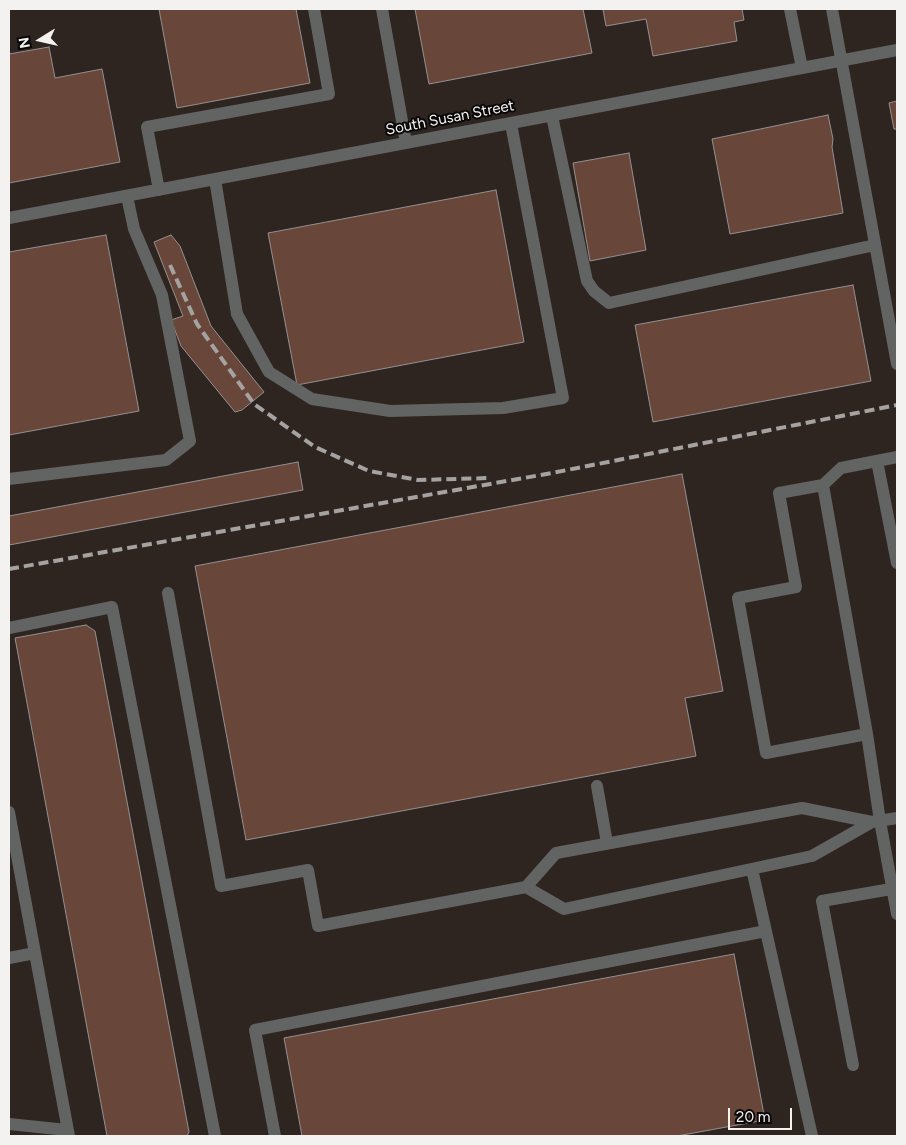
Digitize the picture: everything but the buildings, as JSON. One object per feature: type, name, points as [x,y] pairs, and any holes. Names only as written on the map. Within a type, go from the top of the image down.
[{"type":"street","points":[[159,190],[148,127],[329,94],[314,9]]},
{"type":"street","points":[[382,9],[406,143]]},
{"type":"street","points":[[790,9],[802,68]]},
{"type":"street","points":[[832,9],[897,364]]},
{"type":"street","name":"South Susan Street","points":[[9,218],[897,50]]},
{"type":"street","points":[[552,116],[587,281],[594,291],[609,303],[875,245]]},
{"type":"street","points":[[215,179],[237,314],[269,372],[312,399],[390,411],[503,408],[563,398],[512,124]]},
{"type":"street","points":[[9,479],[166,460],[190,442],[162,295],[134,229],[127,196]]},
{"type":"street","points":[[868,734],[766,753],[738,598],[796,587],[779,493],[823,485],[841,468],[897,458]]},
{"type":"street","points":[[877,461],[897,563]]},
{"type":"street","points":[[823,485],[868,734],[876,821],[895,888],[897,914]]},
{"type":"street","points":[[168,593],[221,886],[308,870],[318,926],[526,887],[556,853],[607,843],[802,808],[876,821],[897,818]]},
{"type":"street","points":[[9,628],[112,607],[215,1136]]},
{"type":"street","points":[[597,786],[607,843]]},
{"type":"street","points":[[9,812],[68,1133],[9,1124]]},
{"type":"street","points":[[526,887],[564,909],[812,856],[876,821]]},
{"type":"street","points":[[752,869],[812,1136]]},
{"type":"street","points":[[853,1065],[822,901],[895,888]]},
{"type":"street","points":[[275,1136],[254,1030],[766,931]]},
{"type":"street","points":[[9,958],[35,952]]},
{"type":"shaded area","points":[[9,9],[897,9],[897,1136],[9,1136]]},
{"type":"railway","points":[[170,265],[197,324],[254,404],[315,447],[369,471],[418,480],[490,478]]},
{"type":"railway","points":[[9,569],[552,473],[897,405]]}]
